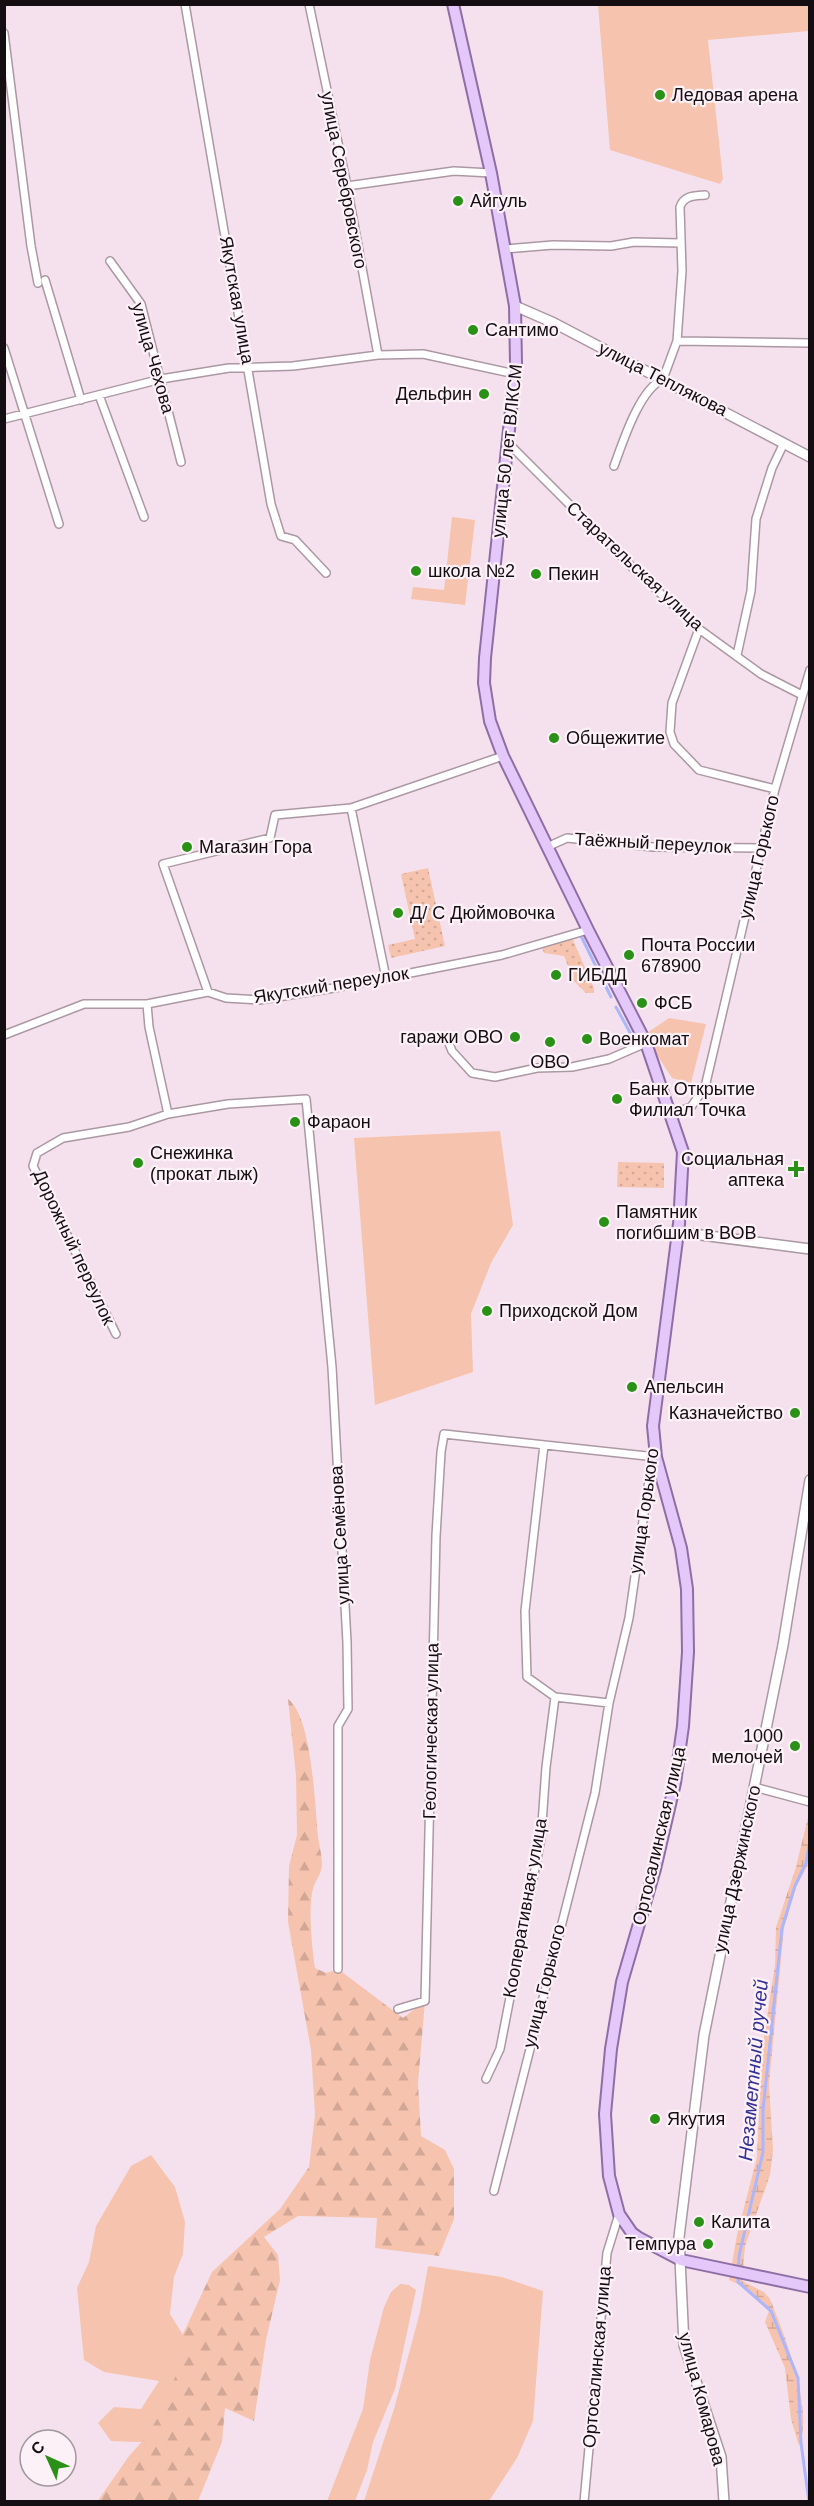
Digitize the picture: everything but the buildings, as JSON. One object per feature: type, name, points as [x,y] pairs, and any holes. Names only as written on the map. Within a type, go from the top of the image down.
[{"type":"main road","name":"улица 50 лет ВЛКСМ","points":[[453,4],[491,173],[515,306],[515,374],[488,624],[484,683],[490,721],[503,756],[547,847],[646,1043],[672,1114]]},
{"type":"main road","name":"улица Горького","points":[[656,1457],[653,1426],[678,1232],[683,1152],[672,1114]]},
{"type":"main road","name":"Ортосалинская улица","points":[[656,1457],[681,1548],[687,1589],[688,1652],[683,1726],[675,1783],[655,1869],[622,1982],[611,2049],[605,2114],[609,2176],[619,2214],[632,2233],[681,2260],[810,2287]]},
{"type":"street","name":"Якутская улица","points":[[185,4],[271,504],[281,536],[295,540],[326,573]]},
{"type":"street","name":"улица Серебровского","points":[[309,4],[347,186],[378,355]]},
{"type":"street","points":[[4,33],[31,246],[81,400]]},
{"type":"street","points":[[347,186],[454,171],[491,173]]},
{"type":"street","points":[[614,466],[652,384],[663,379],[677,341],[682,271],[680,207],[682,201],[690,197],[705,195]]},
{"type":"street","points":[[505,249],[553,244],[611,246],[634,242],[680,243]]},
{"type":"street","name":"улица Чехова","points":[[110,261],[141,304],[181,462]]},
{"type":"street","name":"улица Теплякова","points":[[515,306],[554,323],[810,457]]},
{"type":"street","points":[[677,341],[810,343]]},
{"type":"street","points":[[4,348],[59,524]]},
{"type":"street","points":[[4,420],[161,379],[229,368],[293,366],[378,355],[423,354],[515,374]]},
{"type":"street","points":[[99,395],[144,517]]},
{"type":"street","name":"Старательская улица","points":[[508,443],[632,567],[699,629],[761,674],[802,695]]},
{"type":"street","points":[[737,655],[751,591],[756,519],[772,468],[784,443]]},
{"type":"street","points":[[699,629],[672,703],[670,732],[674,744],[699,770],[775,789]]},
{"type":"street","name":"улица Горького","points":[[672,1114],[691,1107],[705,1087],[775,789],[810,670]]},
{"type":"street","points":[[208,992],[163,864],[270,838],[274,815],[351,808],[503,756]]},
{"type":"street","points":[[351,808],[386,978]]},
{"type":"street","name":"Таёжный переулок","points":[[547,847],[567,838],[653,846],[761,848]]},
{"type":"street","name":"Якутский переулок","points":[[4,1035],[84,1004],[147,1004],[208,992],[226,998],[259,1000],[502,956],[588,930]]},
{"type":"street","points":[[147,1004],[149,1027],[168,1114]]},
{"type":"street","points":[[446,1036],[452,1051],[472,1073],[495,1077],[537,1068],[581,1065],[609,1059],[646,1043]]},
{"type":"street","name":"Дорожный переулок","points":[[116,1334],[33,1166],[37,1153],[63,1138],[129,1127],[168,1114],[228,1104],[306,1099]]},
{"type":"street","name":"улица Семёнова","points":[[306,1099],[332,1367],[347,1642],[348,1709],[338,1726],[338,1969]]},
{"type":"street","points":[[678,1232],[810,1249]]},
{"type":"street","name":"Геологическая улица","points":[[398,2009],[425,2001],[436,1536],[444,1434],[544,1445]]},
{"type":"street","points":[[609,1703],[555,1697],[528,1677],[525,1611],[544,1445],[656,1457]]},
{"type":"street","name":"улица Горького","points":[[494,2191],[595,1793],[609,1703],[629,1618],[648,1486],[656,1457]]},
{"type":"street","name":"улица Дзержинского","points":[[681,2260],[679,2237],[704,2035],[783,1644],[810,1480]]},
{"type":"street","name":"Кооперативная улица","points":[[486,2079],[500,2049],[541,1838],[546,1767],[555,1697]]},
{"type":"street","points":[[754,1787],[806,1801]]},
{"type":"street","name":"Ортосалинская улица","points":[[584,2502],[608,2253],[619,2214]]},
{"type":"street","name":"улица Комарова","points":[[681,2260],[684,2344],[721,2457],[724,2502]]},
{"type":"green space","name":"Ледовая арена","points":[[598,5],[809,5],[809,31],[708,40],[723,179],[720,184],[610,150]]},
{"type":"green space","points":[[452,517],[475,520],[465,605],[411,599],[413,587],[444,590]]},
{"type":"green space","points":[[428,868],[445,946],[391,958],[388,945],[415,939],[401,874]]},
{"type":"green space","points":[[572,938],[594,988],[594,993],[586,993],[574,981],[564,956],[544,953],[541,945]]},
{"type":"green space","points":[[669,1018],[706,1024],[691,1083],[672,1078],[644,1035]]},
{"type":"green space","points":[[500,1131],[513,1225],[491,1263],[471,1314],[473,1372],[375,1405],[354,1138]]},
{"type":"green space","points":[[618,1162],[664,1163],[664,1188],[617,1187]]},
{"type":"green space","points":[[288,1699],[296,1709],[307,1742],[322,1861],[322,1868],[313,1889],[311,1906],[315,1968],[326,1973],[338,1969],[403,2018],[425,2001],[418,2083],[421,2136],[445,2150],[454,2169],[454,2219],[439,2256],[375,2248],[377,2218],[298,2216],[264,2237],[278,2255],[280,2280],[266,2340],[254,2421],[225,2408],[222,2442],[198,2501],[97,2502],[129,2456],[146,2437],[162,2411],[175,2377],[183,2334],[212,2272],[280,2209],[309,2167],[315,2114],[311,2050],[288,1922],[289,1866],[297,1835],[296,1776]]},
{"type":"green space","points":[[809,1813],[809,1863],[796,1886],[784,1928],[769,2084],[773,2150],[770,2175],[745,2246],[742,2281],[764,2292],[770,2299],[790,2352],[803,2413],[803,2431],[799,2446],[791,2419],[785,2368],[765,2322],[769,2311],[740,2285],[729,2280],[737,2235],[757,2157],[762,2050],[775,1965],[776,1927],[796,1867]]},
{"type":"green space","points":[[151,2155],[175,2187],[185,2222],[183,2254],[174,2277],[170,2314],[203,2367],[161,2443],[111,2441],[98,2423],[114,2407],[141,2409],[159,2381],[104,2372],[84,2360],[77,2288],[89,2262],[96,2226],[131,2166]]},
{"type":"green space","points":[[428,2266],[502,2277],[543,2291],[533,2421],[517,2458],[489,2501],[364,2501],[394,2409],[420,2312]]},
{"type":"green space","points":[[400,2284],[409,2285],[416,2290],[395,2389],[373,2442],[367,2470],[355,2501],[327,2501],[363,2409],[370,2360],[384,2307],[391,2292]]},
{"type":"waterway","points":[[581,936],[611,997]]},
{"type":"waterway","points":[[616,1007],[633,1038]]},
{"type":"waterway","name":"Незаметный ручей","points":[[809,2502],[801,2443],[798,2378],[771,2311],[738,2282],[739,2256],[763,2152],[763,2110],[782,1928],[795,1886],[806,1863],[810,1839]]},
{"type":"place","name":"Ледовая арена","points":[[660,95]]},
{"type":"place","name":"Айгуль","points":[[458,201]]},
{"type":"place","name":"Сантимо","points":[[473,330]]},
{"type":"place","name":"Дельфин","points":[[484,394]]},
{"type":"place","name":"школа №2","points":[[416,571]]},
{"type":"place","name":"Пекин","points":[[536,574]]},
{"type":"place","name":"Общежитие","points":[[554,738]]},
{"type":"place","name":"Магазин Гора","points":[[187,847]]},
{"type":"place","name":"Д/ С Дюймовочка","points":[[398,913]]},
{"type":"place","name":"Почта России 678900","points":[[629,955]]},
{"type":"place","name":"ГИБДД","points":[[556,975]]},
{"type":"place","name":"ФСБ","points":[[642,1003]]},
{"type":"place","name":"гаражи ОВО","points":[[515,1037]]},
{"type":"place","name":"Военкомат","points":[[587,1039]]},
{"type":"place","name":"ОВО","points":[[550,1042]]},
{"type":"place","name":"Банк Открытие Филиал Точка","points":[[617,1099]]},
{"type":"place","name":"Фараон","points":[[295,1122]]},
{"type":"place","name":"Снежинка (прокат лыж)","points":[[138,1163]]},
{"type":"place","name":"Социальная аптека","points":[[796,1169]]},
{"type":"place","name":"Памятник погибшим в ВОВ","points":[[604,1222]]},
{"type":"place","name":"Приходской Дом","points":[[487,1311]]},
{"type":"place","name":"Апельсин","points":[[632,1387]]},
{"type":"place","name":"Казначейство","points":[[795,1413]]},
{"type":"place","name":"1000 мелочей","points":[[795,1746]]},
{"type":"place","name":"Якутия","points":[[655,2119]]},
{"type":"place","name":"Калита","points":[[699,2222]]},
{"type":"place","name":"Темпура","points":[[708,2244]]}]
